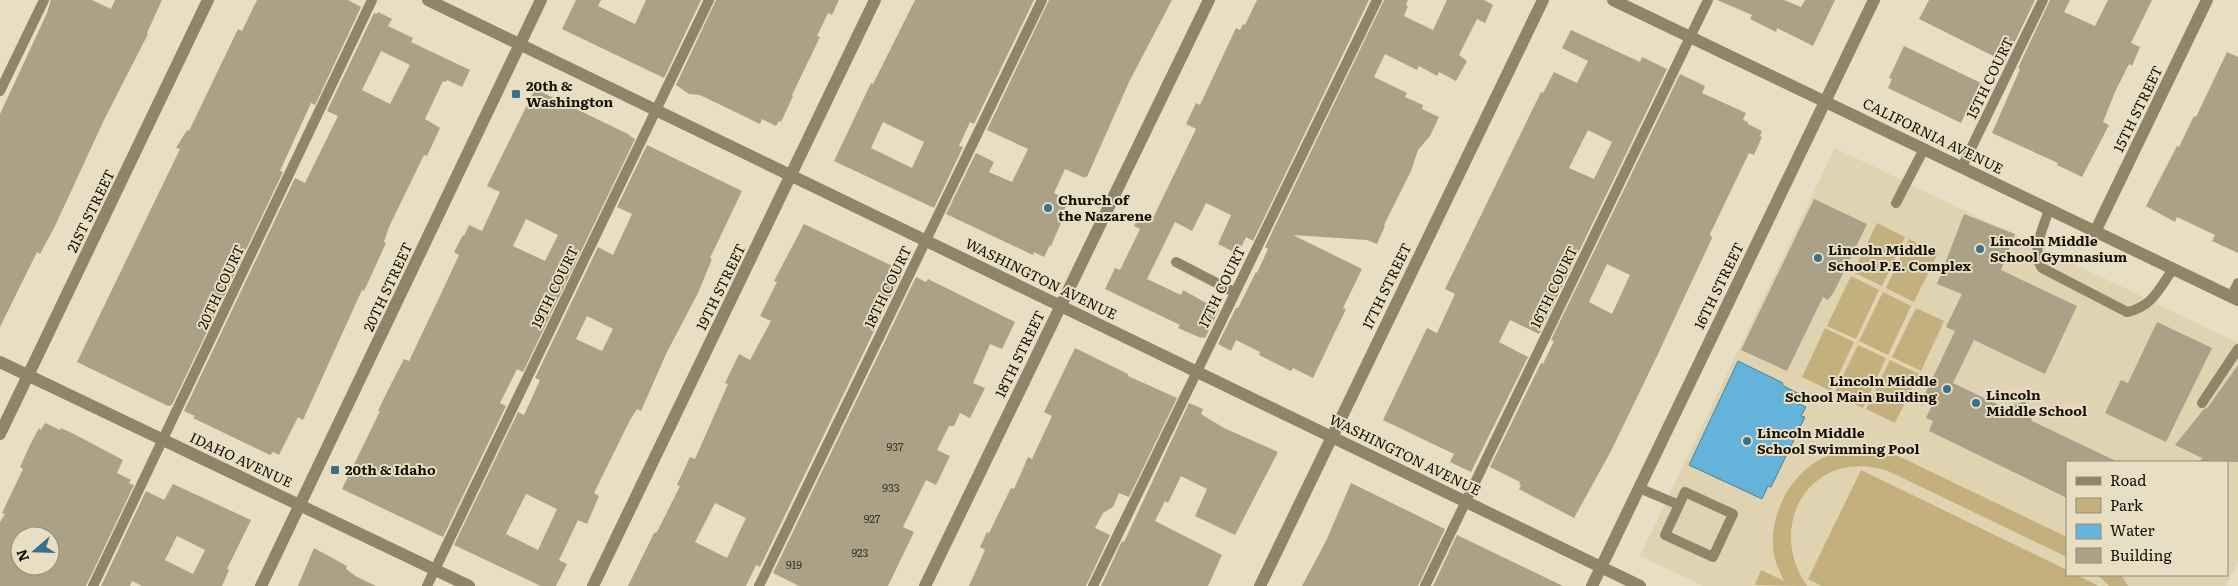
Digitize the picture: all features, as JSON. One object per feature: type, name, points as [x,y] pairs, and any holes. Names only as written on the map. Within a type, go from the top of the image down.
[{"type":"street","name":"21ST STREET","points":[[0,434],[208,0]]},
{"type":"street","name":"WASHINGTON AVENUE","points":[[428,0],[1640,586]]},
{"type":"street","name":"20TH STREET","points":[[261,586],[302,504],[541,0]]},
{"type":"street","name":"19TH STREET","points":[[593,586],[875,0]]},
{"type":"street","name":"18TH STREET","points":[[925,586],[1209,0]]},
{"type":"street","name":"17TH STREET","points":[[1260,586],[1331,435],[1543,0]]},
{"type":"street","name":"CALIFORNIA AVENUE","points":[[1614,0],[2234,299]]},
{"type":"street","name":"16TH STREET","points":[[1592,586],[1874,0]]},
{"type":"street","name":"15TH STREET","points":[[2096,232],[2208,0]]},
{"type":"street","name":"IDAHO AVENUE","points":[[0,362],[302,504],[469,586]]},
{"type":"lane","points":[[0,91],[44,0]]},
{"type":"lane","name":"20TH COURT","points":[[92,586],[372,0]]},
{"type":"lane","name":"19TH COURT","points":[[427,586],[709,0]]},
{"type":"lane","name":"18TH COURT","points":[[759,586],[1042,0]]},
{"type":"lane","name":"17TH COURT","points":[[1092,586],[1377,0]]},
{"type":"lane","name":"16TH COURT","points":[[1425,586],[1708,0]]},
{"type":"lane","name":"15TH COURT","points":[[1962,167],[2042,0]]},
{"type":"lane","points":[[1896,203],[1924,149]]},
{"type":"lane","points":[[2049,209],[2036,253],[2037,261],[2042,268],[2127,312],[2139,310],[2148,304],[2173,269]]},
{"type":"lane","points":[[1176,262],[1234,292]]},
{"type":"lane","points":[[2234,299],[2238,283]]},
{"type":"lane","points":[[2202,403],[2238,349]]},
{"type":"lane","points":[[1639,488],[1679,505]]},
{"type":"lane","points":[[1686,492],[1733,514],[1713,557],[1665,535],[1679,505],[1686,492]]},
{"type":"shaded area","name":"Lincoln Middle School","points":[[1835,148],[2238,343],[2238,561],[2226,586],[1703,586],[1640,556]]},
{"type":"green space","points":[[1877,223],[1905,237],[1882,286],[1853,272]]},
{"type":"green space","points":[[1909,239],[1938,253],[1914,302],[1886,288]]},
{"type":"green space","points":[[1851,276],[1879,290],[1856,339],[1827,326]]},
{"type":"green space","points":[[1883,292],[1911,306],[1888,355],[1859,341]]},
{"type":"green space","points":[[1916,308],[1944,321],[1921,371],[1892,357]]},
{"type":"green space","points":[[1825,328],[1854,342],[1831,391],[1802,377]]},
{"type":"green space","points":[[1858,345],[1886,358],[1863,408],[1834,394]]},
{"type":"green space","points":[[1890,360],[1919,374],[1895,423],[1866,409]]},
{"type":"green space","points":[[1855,450],[1894,454],[2066,537],[2066,557],[1888,471],[1861,466],[1838,470],[1818,480],[1803,496],[1794,515],[1791,538],[1795,562],[1807,586],[1755,585],[1761,570],[1784,581],[1775,559],[1774,525],[1779,508],[1797,478],[1810,466],[1825,457],[1844,451]]},
{"type":"green space","points":[[1861,470],[2066,570],[2066,576],[2078,576],[2099,586],[1822,586],[1808,579]]},
{"type":"green space","points":[[2099,576],[2122,576],[2128,586],[2109,586]]},
{"type":"water","name":"Lincoln Middle School Swimming Pool","points":[[1738,361],[1783,383],[1782,385],[1799,394],[1795,402],[1806,407],[1801,416],[1805,417],[1771,487],[1768,486],[1762,499],[1689,465]]},
{"type":"building","points":[[51,0],[92,0],[111,9],[115,0],[162,0],[148,34],[104,120],[55,226],[40,254],[37,252],[0,327],[0,114],[47,13]]},
{"type":"building","points":[[257,0],[348,0],[361,7],[315,105],[311,103],[280,171],[283,172],[172,405],[168,406],[77,362],[180,149],[176,148],[187,130],[189,131],[238,29],[242,31]]},
{"type":"building","points":[[576,0],[601,0],[598,6],[635,24],[646,0],[701,0],[664,78],[562,29]]},
{"type":"building","points":[[716,0],[839,0],[832,15],[828,13],[817,36],[820,37],[793,96],[781,122],[779,121],[776,126],[762,119],[760,124],[700,95],[689,94],[676,85]]},
{"type":"building","points":[[915,0],[1034,0],[974,124],[970,122],[959,146],[963,147],[934,208],[834,161],[871,83],[873,84]],"holes":[[[883,122],[924,142],[912,168],[871,148]]]},
{"type":"building","points":[[1049,0],[1172,0],[1129,82],[1087,177],[1085,176],[1085,178],[1065,169],[1054,193],[1069,201],[1051,246],[1044,257],[1034,252],[1033,255],[946,214],[976,153],[994,162],[989,172],[1012,182],[1028,149],[987,130]]},
{"type":"building","points":[[1257,0],[1369,0],[1253,241],[1246,237],[1238,254],[1218,244],[1231,215],[1206,203],[1192,231],[1175,222],[1147,279],[1181,295],[1183,290],[1219,310],[1205,338],[1201,338],[1178,328],[1180,325],[1105,289],[1115,268],[1120,270],[1140,229],[1134,226],[1141,212],[1153,218],[1196,129],[1186,124],[1196,103],[1200,105],[1236,28],[1240,30],[1243,24],[1245,25]]},
{"type":"building","points":[[1384,0],[1408,0],[1404,16],[1433,30],[1447,0],[1484,0],[1493,5],[1485,23],[1477,19],[1459,55],[1467,61],[1456,81],[1439,72],[1437,76],[1419,66],[1417,70],[1385,54],[1374,77],[1407,93],[1405,97],[1423,105],[1422,109],[1439,117],[1430,136],[1418,150],[1411,171],[1384,225],[1377,244],[1367,240],[1293,235],[1362,269],[1343,308],[1346,309],[1313,378],[1293,368],[1291,371],[1259,355],[1260,352],[1236,340],[1231,351],[1218,344],[1236,308],[1238,308],[1257,273],[1268,249],[1265,247]]},
{"type":"building","points":[[1717,0],[1784,0],[1801,7],[1805,0],[1835,0],[1813,46],[1777,28],[1776,32],[1750,19],[1752,15]]},
{"type":"building","points":[[1929,0],[2035,0],[2005,62],[1919,19]]},
{"type":"building","points":[[2050,0],[2070,0],[2064,12],[2095,26],[2108,0],[2152,0],[2131,43],[2140,47],[2132,66],[2129,64],[2115,92],[2103,122],[2109,125],[2082,177],[2057,165],[2058,163],[1992,133],[2020,69],[2018,68]]},
{"type":"building","points":[[378,12],[392,19],[388,26],[413,38],[411,42],[470,70],[462,87],[447,80],[446,82],[443,81],[425,119],[440,128],[427,156],[424,155],[389,227],[384,242],[386,243],[364,291],[362,290],[303,420],[298,417],[279,455],[273,452],[270,455],[193,418],[195,416],[184,411],[295,178],[305,183],[338,116],[327,111],[374,13],[377,14]],"holes":[[[381,51],[410,65],[390,104],[362,90]]]},
{"type":"building","points":[[1571,30],[1640,62],[1642,57],[1667,69],[1539,334],[1510,320],[1499,342],[1528,357],[1471,472],[1450,462],[1454,454],[1383,420],[1427,328],[1437,333],[1455,294],[1445,289],[1541,92],[1543,93],[1554,72],[1577,83],[1588,61],[1562,48]],"holes":[[[1588,130],[1612,142],[1594,179],[1569,168]]]},
{"type":"building","points":[[1904,46],[1983,84],[1968,116],[1965,114],[1961,123],[1888,88],[1892,79],[1889,78]]},
{"type":"building","points":[[2227,52],[2238,57],[2238,253],[2212,241],[2215,235],[2177,217],[2175,222],[2146,206],[2177,146],[2179,147],[2194,116],[2196,117]]},
{"type":"building","points":[[1680,74],[1705,86],[1702,93],[1746,113],[1743,120],[1762,131],[1760,136],[1762,137],[1754,155],[1749,153],[1710,234],[1712,238],[1657,356],[1611,451],[1574,518],[1519,489],[1520,482],[1490,467],[1541,363],[1543,364],[1554,341],[1551,340]],"holes":[[[1607,264],[1630,275],[1612,314],[1589,302]]]},
{"type":"building","points":[[535,89],[635,139],[523,372],[517,369],[500,403],[506,406],[443,537],[342,489],[380,411],[378,411],[387,392],[404,359],[409,361],[440,296],[459,255],[454,252],[463,235],[469,225],[482,231],[500,192],[487,186]],"holes":[[[526,219],[558,235],[545,261],[513,246]]]},
{"type":"building","points":[[647,145],[742,191],[710,258],[712,259],[698,293],[666,354],[641,411],[637,409],[630,420],[594,493],[599,496],[587,524],[578,520],[559,560],[567,564],[556,586],[541,586],[454,545],[518,412],[524,415],[540,380],[535,378],[598,247],[613,255],[632,214],[617,207]],"holes":[[[587,316],[613,329],[602,351],[576,339]],[[526,494],[557,509],[538,550],[506,534]]]},
{"type":"building","name":"Lincoln Middle School P.E. Complex","points":[[1814,199],[1867,224],[1834,292],[1828,300],[1823,297],[1787,371],[1741,350]]},
{"type":"building","name":"Lincoln Middle School Main Building","points":[[1964,214],[2015,234],[2001,270],[2077,306],[2045,374],[1974,340],[1953,383],[2005,408],[2025,401],[2032,421],[2116,461],[2066,461],[2066,498],[1929,431],[1933,421],[1926,418],[1934,401],[1924,396],[1955,331],[1946,327],[1962,294],[1937,284]]},
{"type":"building","points":[[804,224],[903,271],[760,567],[756,565],[746,586],[628,586],[680,486],[677,485],[690,457],[695,459],[728,384],[725,383],[739,354],[750,360],[771,321],[760,316],[777,282],[774,281]],"holes":[[[715,503],[746,518],[727,558],[695,542]]]},
{"type":"building","points":[[916,277],[926,282],[928,279],[1015,322],[1002,349],[990,344],[973,383],[985,388],[970,418],[960,413],[954,426],[949,426],[937,450],[950,456],[936,485],[926,480],[903,527],[914,532],[888,586],[799,586],[773,573]]},
{"type":"building","points":[[2157,322],[2212,348],[2166,442],[2105,413],[2121,380],[2128,383]]},
{"type":"building","points":[[1075,348],[1128,374],[1128,376],[1177,398],[1129,497],[1119,493],[1113,507],[1103,513],[1095,528],[1110,535],[1086,586],[969,586],[985,550],[980,547],[987,532],[989,533],[1011,488],[1014,489],[1028,457],[1032,459],[1052,416],[1044,412]]},
{"type":"building","points":[[2238,365],[2238,462],[2200,461],[2202,458],[2175,445],[2203,410],[2208,407]]},
{"type":"building","points":[[1189,403],[1203,409],[1201,414],[1224,428],[1278,452],[1235,535],[1195,516],[1207,489],[1181,476],[1168,503],[1165,501],[1155,521],[1222,555],[1208,586],[1101,586],[1122,541],[1124,542]]},
{"type":"building","points":[[45,423],[60,430],[61,428],[123,460],[117,473],[131,480],[129,483],[134,485],[86,586],[0,586],[0,522],[5,514],[2,513],[23,469],[20,467],[39,428],[41,430]]},
{"type":"building","points":[[1351,483],[1445,529],[1418,586],[1302,586],[1326,541]]},
{"type":"building","points":[[173,484],[251,520],[227,569],[229,570],[222,586],[142,586],[132,581],[130,586],[101,586],[146,491],[164,500]],"holes":[[[177,536],[205,550],[193,574],[165,560]]]},
{"type":"building","points":[[1457,535],[1563,586],[1433,586]]},
{"type":"building","points":[[314,548],[347,566],[346,569],[357,577],[376,586],[298,586]]},
{"type":"place","name":"20th & Washington","points":[[516,94]]},
{"type":"place","name":"Church of the Nazarene","points":[[1048,208]]},
{"type":"place","name":"Lincoln Middle School Gymnasium","points":[[1980,249]]},
{"type":"place","name":"Lincoln Middle School P.E. Complex","points":[[1818,258]]},
{"type":"place","name":"Lincoln Middle School Main Building","points":[[1947,389]]},
{"type":"place","name":"Lincoln Middle School","points":[[1976,403]]},
{"type":"place","name":"Lincoln Middle School Swimming Pool","points":[[1747,441]]},
{"type":"place","name":"20th & Idaho","points":[[335,470]]}]
